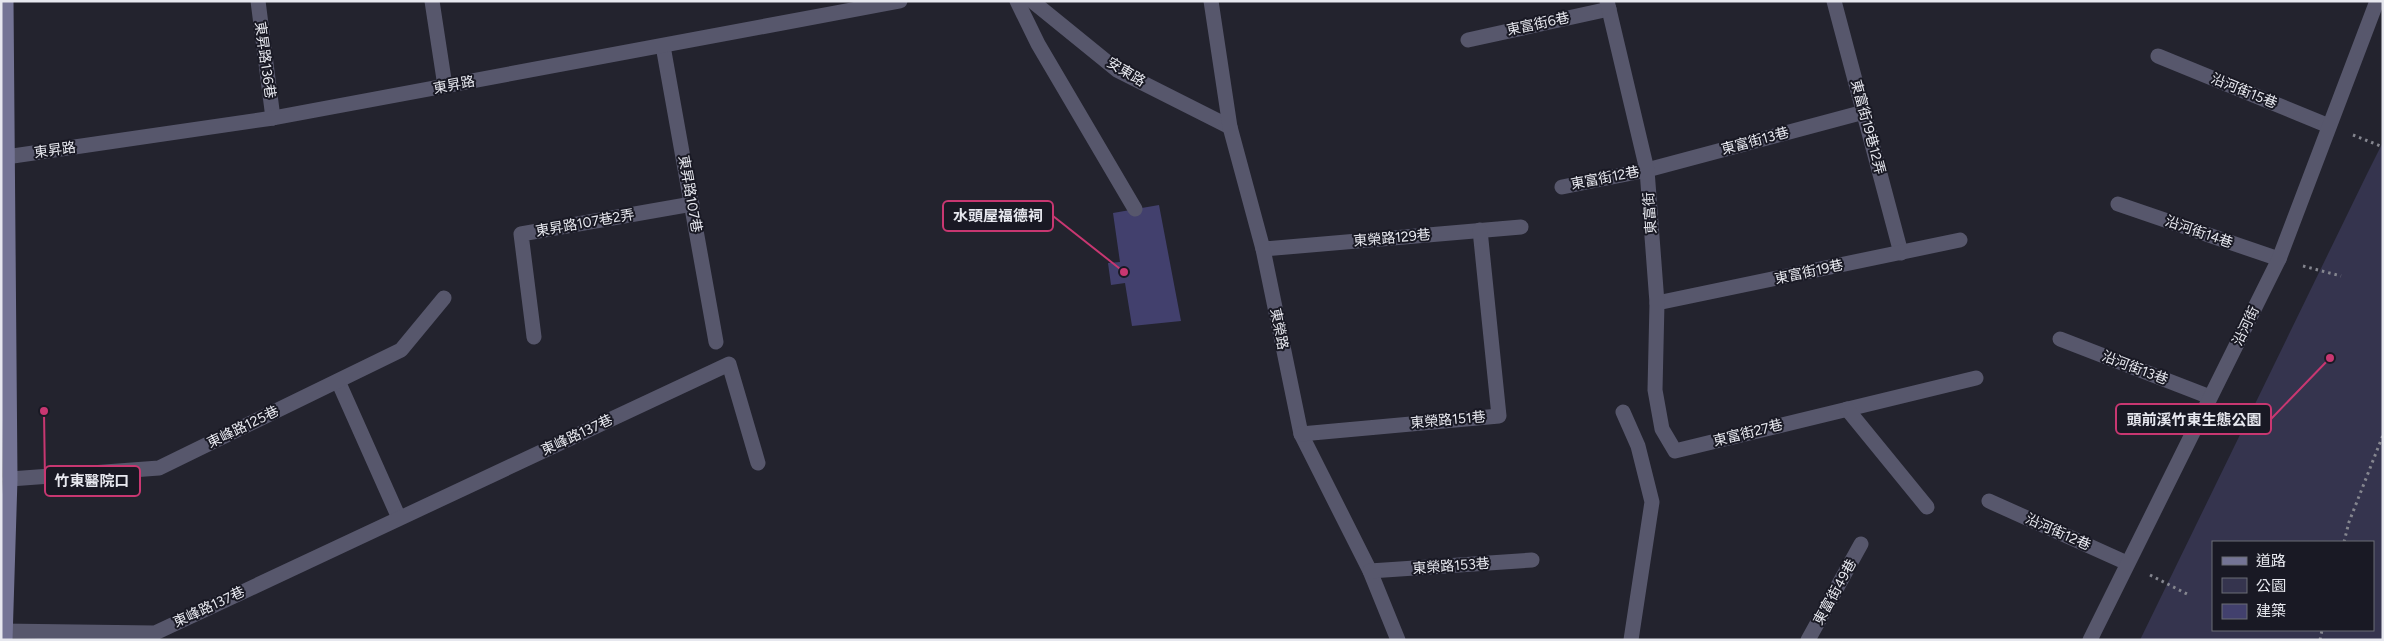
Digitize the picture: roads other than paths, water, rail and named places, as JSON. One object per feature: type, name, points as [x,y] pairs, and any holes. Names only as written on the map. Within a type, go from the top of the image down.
[{"type":"main road","points":[[4,634],[10,480],[4,157],[6,1]]},
{"type":"street","name":"東昇路136巷","points":[[258,1],[273,118]]},
{"type":"street","points":[[432,1],[445,86]]},
{"type":"street","name":"東昇路","points":[[4,157],[273,118],[900,1]]},
{"type":"street","points":[[1017,1],[1038,44],[1135,209]]},
{"type":"street","name":"安東路","points":[[1032,1],[1117,70],[1230,127]]},
{"type":"street","name":"東榮路","points":[[1211,1],[1230,127],[1263,249],[1300,434],[1370,572],[1398,640]]},
{"type":"street","name":"東富街19巷12弄","points":[[1834,1],[1902,253]]},
{"type":"street","name":"沿河街","points":[[2090,640],[2279,259],[2377,1]]},
{"type":"street","name":"東富街6巷","points":[[1468,40],[1608,5]]},
{"type":"street","name":"東富街","points":[[1608,5],[1647,170],[1657,304],[1655,390],[1662,429]]},
{"type":"street","name":"東昇路107巷","points":[[663,46],[716,342]]},
{"type":"street","name":"沿河街15巷","points":[[2158,56],[2329,126]]},
{"type":"street","name":"東富街13巷","points":[[1647,170],[1864,112]]},
{"type":"street","name":"東富街12巷","points":[[1562,187],[1647,170]]},
{"type":"street","name":"東昇路107巷2弄","points":[[534,337],[521,234],[692,204]]},
{"type":"street","name":"沿河街14巷","points":[[2118,204],[2279,259]]},
{"type":"street","name":"東榮路129巷","points":[[1263,249],[1521,227]]},
{"type":"street","name":"東榮路151巷","points":[[1300,434],[1500,416],[1480,230]]},
{"type":"street","name":"東富街19巷","points":[[1657,304],[1960,240]]},
{"type":"street","name":"東峰路125巷","points":[[10,480],[159,468],[401,350],[444,298]]},
{"type":"street","name":"沿河街13巷","points":[[2060,339],[2210,397]]},
{"type":"street","name":"東峰路137巷","points":[[4,634],[155,633],[729,364],[758,462]]},
{"type":"street","name":"東富街27巷","points":[[1662,429],[1675,451],[1976,378]]},
{"type":"street","points":[[338,381],[399,518]]},
{"type":"street","points":[[1847,409],[1927,506]]},
{"type":"street","points":[[1623,412],[1638,446],[1652,502],[1630,640]]},
{"type":"street","name":"沿河街12巷","points":[[1988,501],[2127,563]]},
{"type":"street","name":"東富街49巷","points":[[1808,640],[1861,544]]},
{"type":"street","name":"東榮路153巷","points":[[1370,572],[1532,560]]},
{"type":"place","name":"水頭屋福德祠","points":[[1124,272]]},
{"type":"place","name":"頭前溪竹東生態公園","points":[[2330,358]]},
{"type":"place","name":"竹東醫院口","points":[[44,411]]}]
